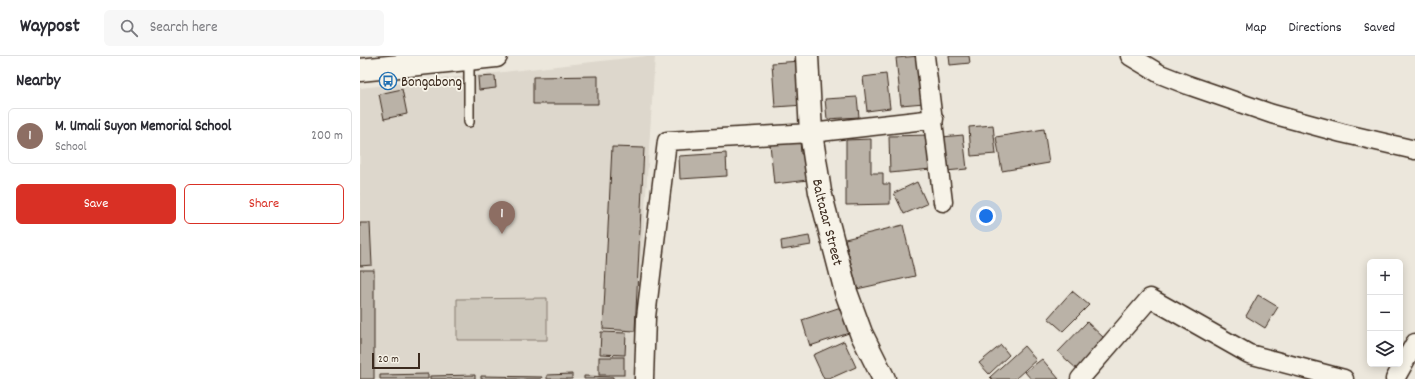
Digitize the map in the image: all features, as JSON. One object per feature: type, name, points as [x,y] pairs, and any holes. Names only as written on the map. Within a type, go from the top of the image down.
[{"type":"main road","points":[[360,70],[496,56]]},
{"type":"main road","name":"Baltazar Street","points":[[807,56],[811,133],[820,192],[846,292],[861,333],[884,379]]},
{"type":"street","points":[[926,56],[943,202]]},
{"type":"street","points":[[1130,56],[1160,74],[1272,114],[1342,133],[1415,150]]},
{"type":"street","points":[[644,379],[646,317],[667,142],[811,133],[934,119]]},
{"type":"street","points":[[1080,379],[1150,298],[1249,354],[1344,379]]},
{"type":"street","points":[[1396,379],[1415,343]]},
{"type":"lane","points":[[468,122],[469,58]]},
{"type":"shaded area","points":[[655,56],[634,379],[360,379],[360,88]]},
{"type":"shaded area","points":[[547,298],[547,340],[457,340],[457,299]]},
{"type":"building","points":[[919,56],[924,103],[901,105],[896,58]]},
{"type":"building","points":[[949,56],[969,56],[970,63],[950,65]]},
{"type":"building","points":[[800,61],[804,105],[775,107],[772,63]]},
{"type":"building","points":[[886,74],[890,108],[867,111],[863,77]]},
{"type":"building","points":[[495,76],[496,88],[479,90],[478,77]]},
{"type":"building","points":[[598,76],[598,104],[533,104],[533,77]]},
{"type":"building","points":[[402,89],[407,114],[384,119],[379,94]]},
{"type":"building","points":[[857,97],[859,117],[827,119],[825,99]]},
{"type":"building","points":[[993,125],[996,154],[971,156],[969,127]]},
{"type":"building","points":[[1044,129],[1049,163],[1002,171],[996,137]]},
{"type":"building","points":[[929,135],[931,169],[890,173],[889,136]]},
{"type":"building","points":[[963,135],[967,169],[946,171],[942,137]]},
{"type":"building","points":[[871,139],[871,173],[883,173],[883,184],[890,184],[890,204],[846,205],[846,140]]},
{"type":"building","points":[[800,141],[801,154],[806,153],[808,180],[774,184],[770,144]]},
{"type":"building","points":[[612,147],[644,148],[635,331],[603,329]]},
{"type":"building","points":[[726,153],[727,176],[680,179],[679,156]]},
{"type":"building","points":[[917,182],[927,204],[904,214],[894,193]]},
{"type":"building","points":[[360,223],[370,223],[372,265],[360,266]]},
{"type":"building","points":[[903,225],[915,276],[857,289],[845,239]]},
{"type":"building","points":[[809,236],[811,245],[782,250],[781,241]]},
{"type":"building","points":[[360,270],[374,270],[374,379],[360,379]]},
{"type":"building","points":[[1072,291],[1089,305],[1063,331],[1048,318]]},
{"type":"building","points":[[1258,295],[1278,307],[1265,328],[1246,316]]},
{"type":"building","points":[[841,307],[849,333],[810,346],[802,320]]},
{"type":"building","points":[[1087,322],[1104,338],[1078,370],[1058,352]]},
{"type":"building","points":[[601,332],[626,333],[625,355],[600,354]]},
{"type":"building","points":[[844,341],[856,367],[829,379],[824,379],[813,355]]},
{"type":"building","points":[[1001,345],[1009,355],[989,374],[979,363]]},
{"type":"building","points":[[1024,346],[1036,360],[1015,379],[992,379],[990,377]]},
{"type":"building","points":[[599,357],[624,357],[624,375],[599,375]]},
{"type":"building","points":[[1042,359],[1059,379],[1031,379],[1025,372]]},
{"type":"building","points":[[428,374],[428,379],[380,379],[380,375]]},
{"type":"building","points":[[572,374],[572,379],[547,379],[547,375]]},
{"type":"building","points":[[475,375],[475,379],[430,379],[430,376]]},
{"type":"building","points":[[481,376],[542,377],[541,379],[481,379]]},
{"type":"building","points":[[584,376],[613,377],[613,379],[584,379]]},
{"type":"place","name":"Bongabong","points":[[388,81]]},
{"type":"place","name":"M. Umali Suyon Memorial School","points":[[502,234]]}]
